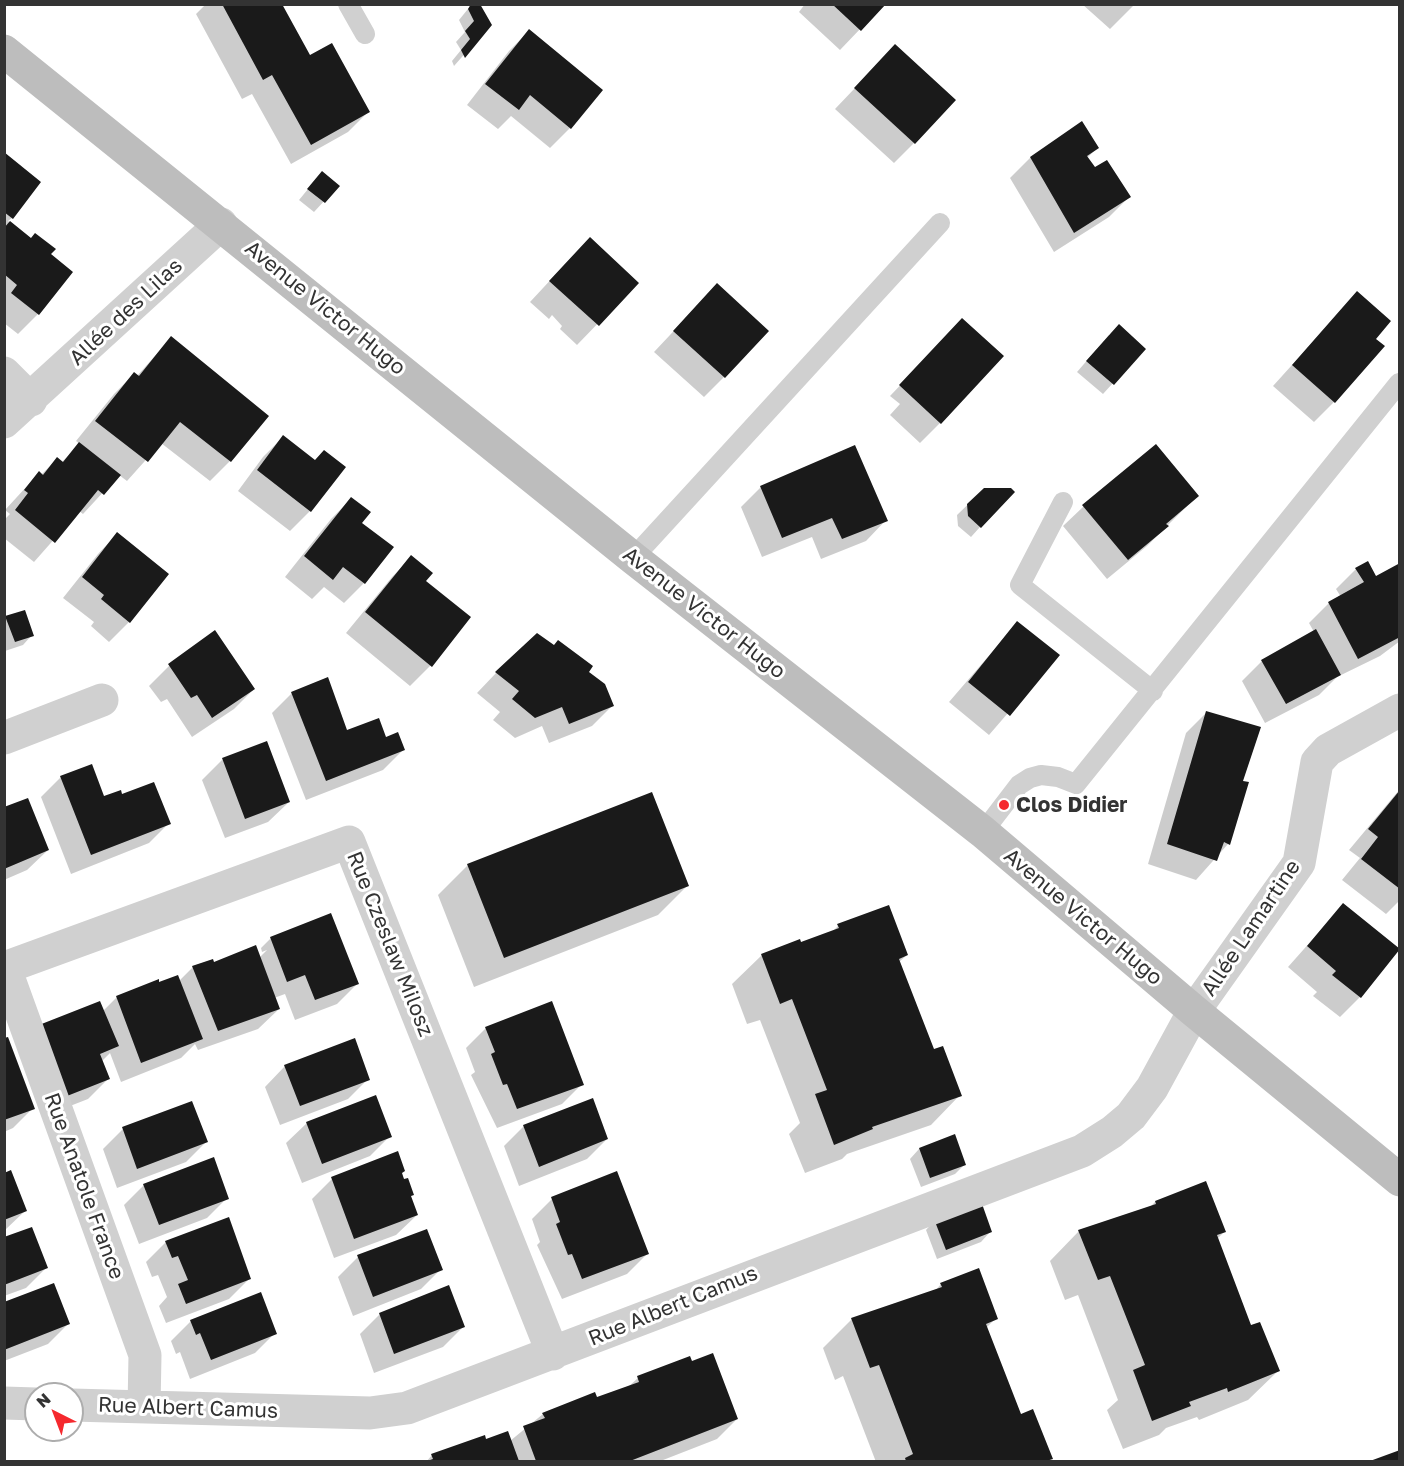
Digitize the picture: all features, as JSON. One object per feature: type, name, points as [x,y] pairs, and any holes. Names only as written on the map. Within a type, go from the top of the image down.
[{"type":"main road","name":"Avenue Victor Hugo","points":[[4,51],[633,558],[983,832],[1194,1011],[1400,1180]]},
{"type":"street","name":"Allée des Lilas","points":[[4,422],[31,400],[221,224]]},
{"type":"street","points":[[4,373],[31,400]]},
{"type":"street","points":[[4,738],[102,700]]},
{"type":"street","name":"Allée Lamartine","points":[[1194,1011],[1299,863],[1317,762],[1328,750],[1400,710]]},
{"type":"street","name":"Rue Czeslaw Milosz","points":[[5,968],[350,842],[553,1354]]},
{"type":"street","name":"Rue Anatole France","points":[[5,968],[145,1355],[144,1407]]},
{"type":"street","name":"Rue Albert Camus","points":[[84,1405],[386,1413],[406,1408],[553,1354],[778,1264],[1082,1151],[1112,1132],[1131,1116],[1152,1088],[1194,1011]]},
{"type":"street","points":[[4,1403],[24,1404]]},
{"type":"lane","points":[[348,4],[364,34]]},
{"type":"lane","points":[[633,558],[940,223]]},
{"type":"lane","points":[[983,832],[1019,785],[1030,778],[1041,775],[1058,777],[1076,784],[1399,383]]},
{"type":"lane","points":[[1063,502],[1020,585],[1153,691]]},
{"type":"building","points":[[222,4],[282,4],[310,55],[332,43],[370,112],[311,145],[272,75],[263,80]]},
{"type":"building","points":[[471,4],[480,4],[492,25],[465,58],[461,50],[470,39],[465,31],[474,21],[468,9]]},
{"type":"building","points":[[832,4],[886,4],[861,31]]},
{"type":"building","points":[[529,29],[603,90],[571,129],[530,95],[519,110],[485,84]]},
{"type":"building","points":[[895,44],[956,100],[915,144],[854,88]]},
{"type":"building","points":[[1082,121],[1099,148],[1087,156],[1095,167],[1107,160],[1131,197],[1074,233],[1030,157]]},
{"type":"building","points":[[4,152],[41,182],[13,219],[4,212]]},
{"type":"building","points":[[322,171],[340,186],[325,203],[307,189]]},
{"type":"building","points":[[10,221],[31,238],[35,233],[56,249],[51,254],[73,272],[39,315],[11,293],[17,285],[4,274],[4,228]]},
{"type":"building","points":[[590,237],[639,283],[599,326],[549,281]]},
{"type":"building","points":[[717,283],[769,331],[725,378],[673,331]]},
{"type":"building","points":[[1357,291],[1391,321],[1376,339],[1385,346],[1335,403],[1292,365]]},
{"type":"building","points":[[962,318],[1004,356],[941,424],[899,385]]},
{"type":"building","points":[[1119,324],[1146,349],[1114,385],[1086,361]]},
{"type":"building","points":[[171,336],[269,416],[231,462],[180,422],[148,462],[95,421],[134,372],[139,376]]},
{"type":"building","points":[[283,435],[315,460],[324,450],[346,467],[311,512],[257,470]]},
{"type":"building","points":[[79,442],[121,475],[104,495],[98,490],[55,543],[15,510],[28,493],[24,490],[39,471],[43,475],[57,457],[63,462]]},
{"type":"building","points":[[1156,444],[1199,496],[1166,524],[1169,526],[1128,560],[1082,505]]},
{"type":"building","points":[[855,445],[888,521],[842,539],[832,518],[782,538],[760,486]]},
{"type":"building","points":[[984,488],[1011,488],[1015,492],[981,528],[968,516],[967,504]]},
{"type":"building","points":[[351,497],[371,512],[362,523],[394,547],[365,584],[343,567],[333,580],[304,556]]},
{"type":"building","points":[[117,532],[169,574],[130,623],[101,599],[104,595],[82,577]]},
{"type":"building","points":[[411,555],[433,573],[426,581],[471,617],[432,667],[365,612]]},
{"type":"building","points":[[1368,561],[1376,576],[1400,563],[1400,637],[1358,659],[1328,602],[1364,582],[1355,568]]},
{"type":"building","points":[[25,610],[34,636],[15,642],[5,616]]},
{"type":"building","points":[[1017,621],[1060,655],[1010,716],[968,682]]},
{"type":"building","points":[[1316,629],[1341,675],[1286,704],[1261,660]]},
{"type":"building","points":[[215,630],[255,689],[212,718],[197,695],[191,698],[168,664]]},
{"type":"building","points":[[537,633],[554,645],[558,640],[593,666],[589,672],[605,684],[614,706],[569,724],[562,707],[535,718],[512,699],[519,691],[495,672]]},
{"type":"building","points":[[328,677],[347,730],[379,718],[386,737],[398,732],[405,750],[326,781],[291,692]]},
{"type":"building","points":[[1206,711],[1261,727],[1243,781],[1249,782],[1230,845],[1224,842],[1217,861],[1167,844]]},
{"type":"building","points":[[267,741],[290,802],[245,819],[222,758]]},
{"type":"building","points":[[92,764],[104,796],[121,790],[122,794],[154,782],[171,824],[91,855],[60,776]]},
{"type":"building","points":[[1400,790],[1400,889],[1361,859],[1378,837],[1368,829]]},
{"type":"building","points":[[652,792],[689,886],[504,958],[467,864]]},
{"type":"building","points":[[28,798],[49,850],[4,869],[4,807]]},
{"type":"building","points":[[1343,903],[1400,949],[1361,998],[1332,975],[1336,971],[1307,946]]},
{"type":"building","points":[[889,905],[908,955],[899,959],[934,1049],[943,1046],[962,1096],[872,1127],[873,1129],[834,1145],[815,1094],[827,1090],[792,999],[780,1004],[761,954],[800,939],[801,942],[839,928],[837,924]]},
{"type":"building","points":[[331,913],[359,984],[315,1000],[305,975],[287,982],[270,937]]},
{"type":"building","points":[[256,945],[280,1009],[218,1031],[192,966],[213,959],[214,962]]},
{"type":"building","points":[[178,975],[203,1039],[141,1063],[116,996],[159,979],[159,982]]},
{"type":"building","points":[[100,1001],[119,1046],[100,1054],[110,1079],[67,1096],[39,1025]]},
{"type":"building","points":[[552,1001],[584,1085],[517,1109],[507,1084],[503,1085],[491,1054],[495,1052],[485,1027]]},
{"type":"building","points":[[8,1037],[35,1109],[4,1120],[4,1038]]},
{"type":"building","points":[[355,1038],[370,1080],[300,1106],[284,1065]]},
{"type":"building","points":[[376,1095],[392,1137],[322,1164],[306,1122]]},
{"type":"building","points":[[593,1098],[608,1139],[539,1167],[523,1125]]},
{"type":"building","points":[[192,1101],[208,1142],[137,1169],[122,1127]]},
{"type":"building","points":[[955,1134],[966,1165],[930,1178],[919,1148]]},
{"type":"building","points":[[398,1151],[405,1171],[402,1173],[404,1179],[408,1178],[414,1195],[411,1196],[418,1215],[354,1239],[331,1177]]},
{"type":"building","points":[[214,1157],[229,1199],[159,1225],[143,1184]]},
{"type":"building","points":[[11,1170],[27,1211],[4,1220],[4,1173]]},
{"type":"building","points":[[617,1171],[649,1254],[582,1279],[572,1254],[568,1255],[556,1224],[560,1222],[551,1197]]},
{"type":"building","points":[[1206,1181],[1226,1232],[1217,1235],[1251,1325],[1260,1322],[1280,1371],[1228,1392],[1227,1388],[1189,1402],[1191,1406],[1152,1421],[1133,1370],[1145,1365],[1110,1276],[1098,1280],[1078,1230],[1156,1204],[1155,1201]]},
{"type":"building","points":[[981,1201],[992,1232],[946,1250],[934,1219]]},
{"type":"building","points":[[229,1217],[251,1279],[186,1304],[178,1284],[188,1280],[178,1256],[172,1258],[165,1241]]},
{"type":"building","points":[[32,1227],[48,1268],[4,1285],[4,1237]]},
{"type":"building","points":[[427,1229],[443,1270],[373,1297],[357,1255]]},
{"type":"building","points":[[979,1268],[998,1319],[986,1324],[1021,1414],[1033,1409],[1053,1459],[1046,1461],[906,1461],[905,1458],[913,1454],[879,1365],[870,1368],[851,1318],[942,1287],[940,1283]]},
{"type":"building","points":[[54,1283],[70,1324],[4,1350],[4,1302]]},
{"type":"building","points":[[449,1285],[465,1327],[394,1354],[379,1313]]},
{"type":"building","points":[[261,1292],[277,1334],[211,1360],[200,1333],[196,1335],[190,1320]]},
{"type":"building","points":[[713,1353],[738,1419],[630,1461],[536,1461],[523,1426],[545,1418],[542,1413],[595,1392],[597,1397],[639,1382],[637,1376],[690,1356],[692,1361]]},
{"type":"building","points":[[508,1431],[519,1461],[427,1461],[433,1459],[431,1454],[485,1435],[486,1439]]},
{"type":"building","points":[[1400,1450],[1400,1461],[1370,1461]]},
{"type":"place","name":"Clos Didier","points":[[1004,805]]}]
